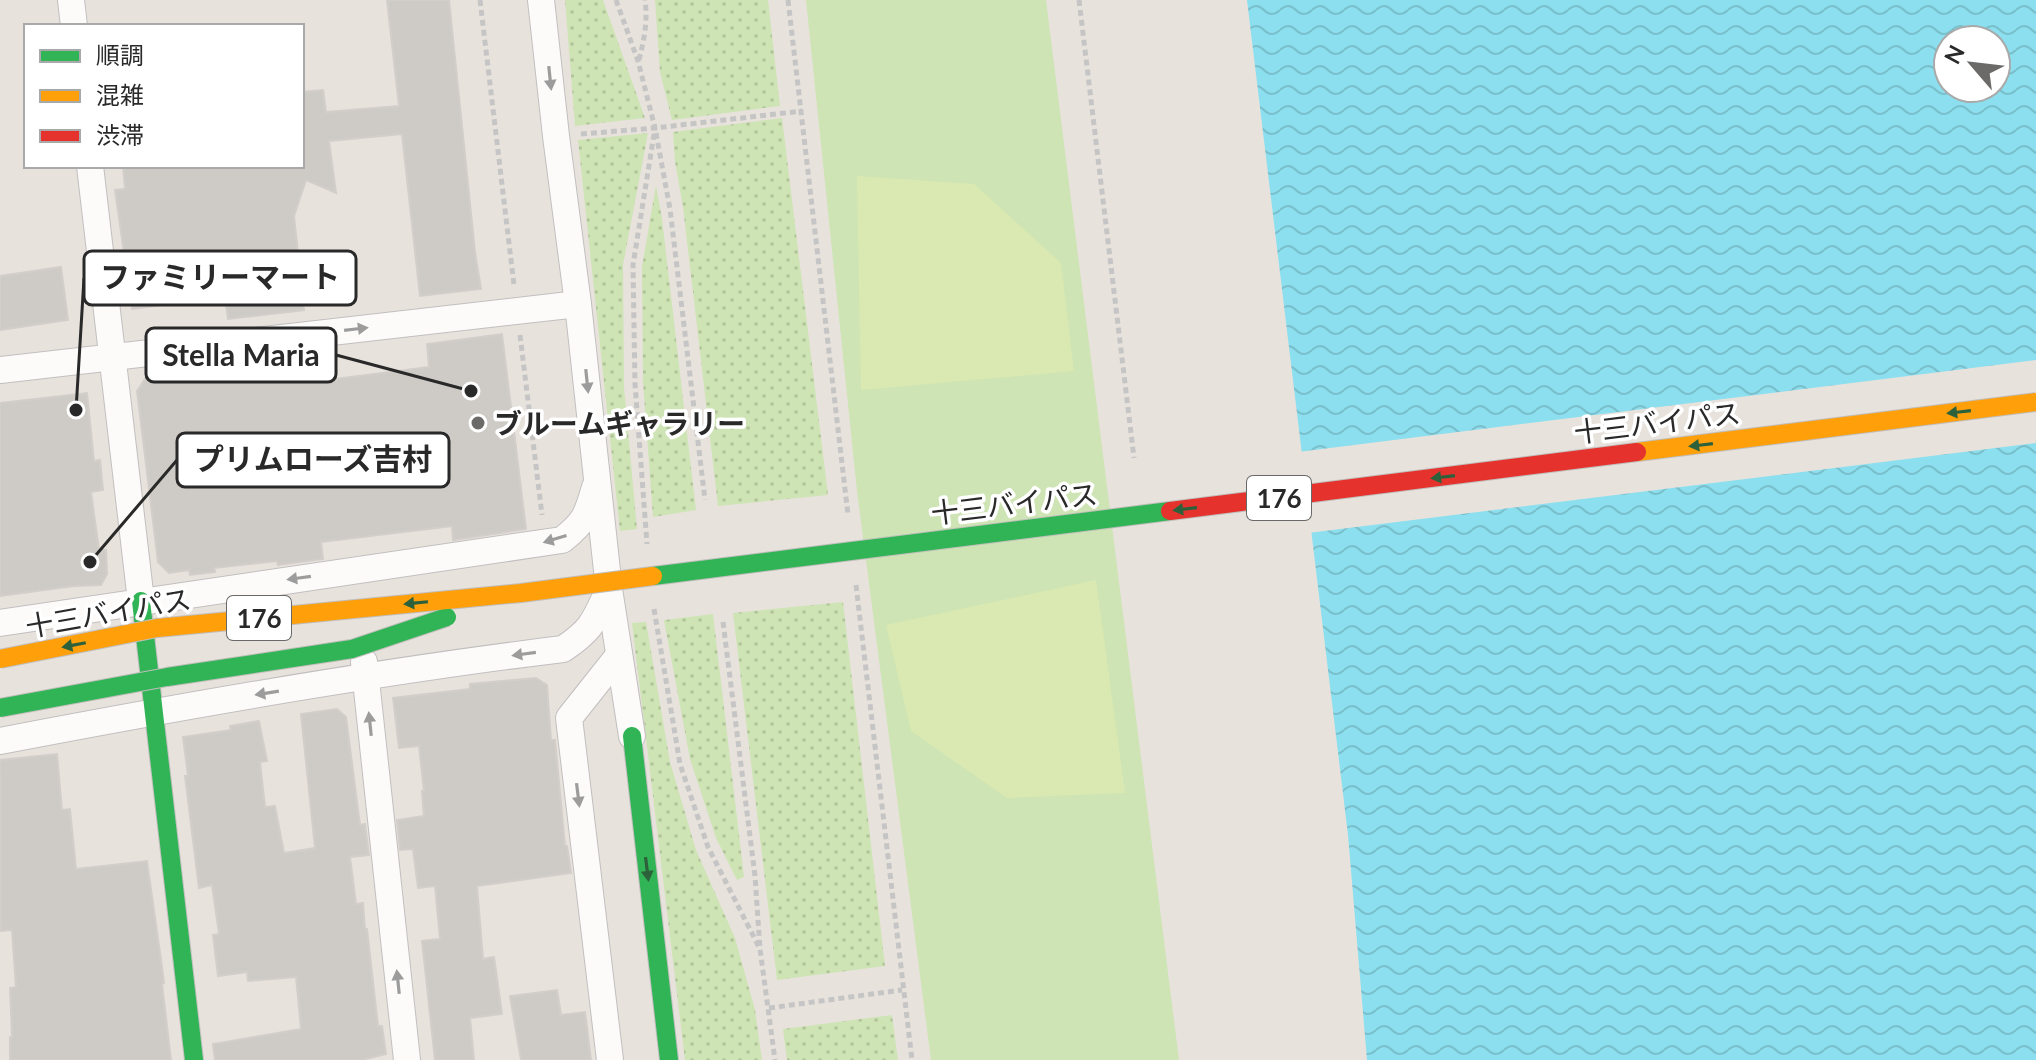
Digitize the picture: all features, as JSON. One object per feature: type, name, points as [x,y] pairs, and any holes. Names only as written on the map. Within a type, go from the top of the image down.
[{"type":"main road","name":"十三バイパス","points":[[0,659],[157,628],[521,593],[2036,402]]},
{"type":"main road","name":"176","points":[[0,708],[167,677],[352,649],[521,593]]},
{"type":"main road","points":[[141,601],[194,1060]]},
{"type":"main road","points":[[632,736],[669,1060]]},
{"type":"street","points":[[71,0],[74,24]]},
{"type":"street","points":[[541,0],[609,589],[632,736]]},
{"type":"street","points":[[90,168],[141,601]]},
{"type":"street","points":[[0,370],[578,304]]},
{"type":"street","points":[[0,623],[562,540],[579,526],[589,509],[597,480]]},
{"type":"street","points":[[354,570],[407,1060]]},
{"type":"street","points":[[0,741],[154,711],[563,649],[584,635],[593,624],[609,589]]},
{"type":"street","points":[[610,1060],[569,718],[619,655]]},
{"type":"path","points":[[480,0],[545,542]]},
{"type":"path","points":[[616,0],[638,61],[655,128],[670,209],[705,500]]},
{"type":"path","points":[[638,61],[647,15],[645,0]]},
{"type":"path","points":[[1079,0],[1134,458]]},
{"type":"path","points":[[556,136],[802,111]]},
{"type":"path","points":[[647,546],[635,384],[633,265],[655,128]]},
{"type":"path","points":[[654,608],[680,764],[708,847],[760,949]]},
{"type":"path","points":[[723,622],[775,1060]]},
{"type":"path","points":[[769,1008],[902,990]]},
{"type":"green space","points":[[565,0],[603,0],[645,118],[575,126]]},
{"type":"green space","points":[[655,0],[768,0],[780,106],[672,120],[660,72]]},
{"type":"green space","points":[[806,0],[1046,0],[1179,1060],[931,1060],[857,491]]},
{"type":"green space","points":[[782,118],[828,495],[718,506],[673,132]]},
{"type":"green space","points":[[648,133],[623,265],[624,387],[637,529],[620,531],[578,140]]},
{"type":"green space","points":[[857,176],[974,184],[1061,263],[1074,371],[861,390]]},
{"type":"green space","points":[[656,185],[696,510],[653,517],[643,382],[642,267]]},
{"type":"green space","points":[[1096,580],[1125,793],[1007,798],[911,731],[886,625]]},
{"type":"green space","points":[[843,602],[885,966],[777,980],[733,613]]},
{"type":"green space","points":[[713,614],[744,877],[737,880],[716,838],[690,759],[664,620]]},
{"type":"green space","points":[[646,622],[670,762],[696,850],[735,938],[755,1010],[762,1060],[685,1060],[632,623]]},
{"type":"green space","points":[[892,1015],[898,1060],[787,1060],[783,1029]]},
{"type":"water","points":[[1247,0],[2036,0],[2036,1060],[1367,1060],[1348,835]]},
{"type":"pier","points":[[2036,360],[2036,443],[1308,533],[1298,452]]},
{"type":"building","points":[[387,0],[449,0],[481,289],[420,296],[402,134],[329,141],[336,193],[306,180],[294,216],[304,310],[228,319],[225,297],[132,309],[115,190],[125,189],[123,168],[304,168],[304,92],[323,90],[326,112],[399,106]]},
{"type":"building","points":[[61,267],[68,320],[0,330],[0,276]]},
{"type":"building","points":[[502,334],[526,529],[453,540],[452,526],[321,542],[323,559],[214,568],[215,572],[190,575],[189,570],[169,573],[158,562],[137,391],[147,376],[178,373],[179,378],[302,360],[304,383],[429,367],[427,344]]},
{"type":"building","points":[[87,393],[94,461],[100,460],[103,490],[91,492],[99,550],[106,550],[107,574],[101,585],[0,596],[0,403]]},
{"type":"building","points":[[536,678],[547,685],[551,740],[555,740],[565,846],[571,873],[477,886],[483,959],[494,957],[502,1014],[470,1018],[474,1060],[435,1060],[422,941],[440,939],[435,886],[418,888],[413,849],[400,850],[397,820],[424,816],[419,746],[399,748],[393,698],[470,689],[470,684]]},
{"type":"building","points":[[337,709],[346,717],[360,825],[365,824],[369,855],[350,857],[356,904],[363,903],[378,1026],[382,1026],[386,1054],[362,1060],[215,1060],[213,1044],[301,1029],[296,977],[248,981],[247,972],[218,976],[213,935],[219,934],[212,885],[199,888],[183,737],[231,730],[230,726],[259,721],[267,761],[260,762],[265,807],[275,806],[284,853],[315,848],[301,714]]},
{"type":"building","points":[[57,754],[62,810],[70,809],[76,869],[147,861],[171,1060],[10,1060],[10,988],[16,987],[12,930],[1,931],[0,760]]},
{"type":"building","points":[[557,990],[561,1015],[585,1012],[591,1060],[521,1060],[510,996]]},
{"type":"traffic: fast","points":[[653,576],[1170,511]]},
{"type":"traffic: fast","points":[[141,601],[194,1060]]},
{"type":"traffic: fast","points":[[0,708],[167,677],[352,649],[447,617]]},
{"type":"traffic: fast","points":[[632,736],[669,1060]]},
{"type":"traffic: slow","points":[[1637,452],[2036,402]]},
{"type":"traffic: slow","points":[[0,659],[157,628],[521,593],[653,576]]},
{"type":"traffic: jam","points":[[1170,511],[1637,452]]},
{"type":"place","name":"Stella Maria","points":[[471,391]]},
{"type":"place","name":"ファミリーマート","points":[[76,410]]},
{"type":"place","name":"ブルームギャラリー","points":[[478,423]]},
{"type":"place","name":"プリムローズ吉村","points":[[90,562]]}]
